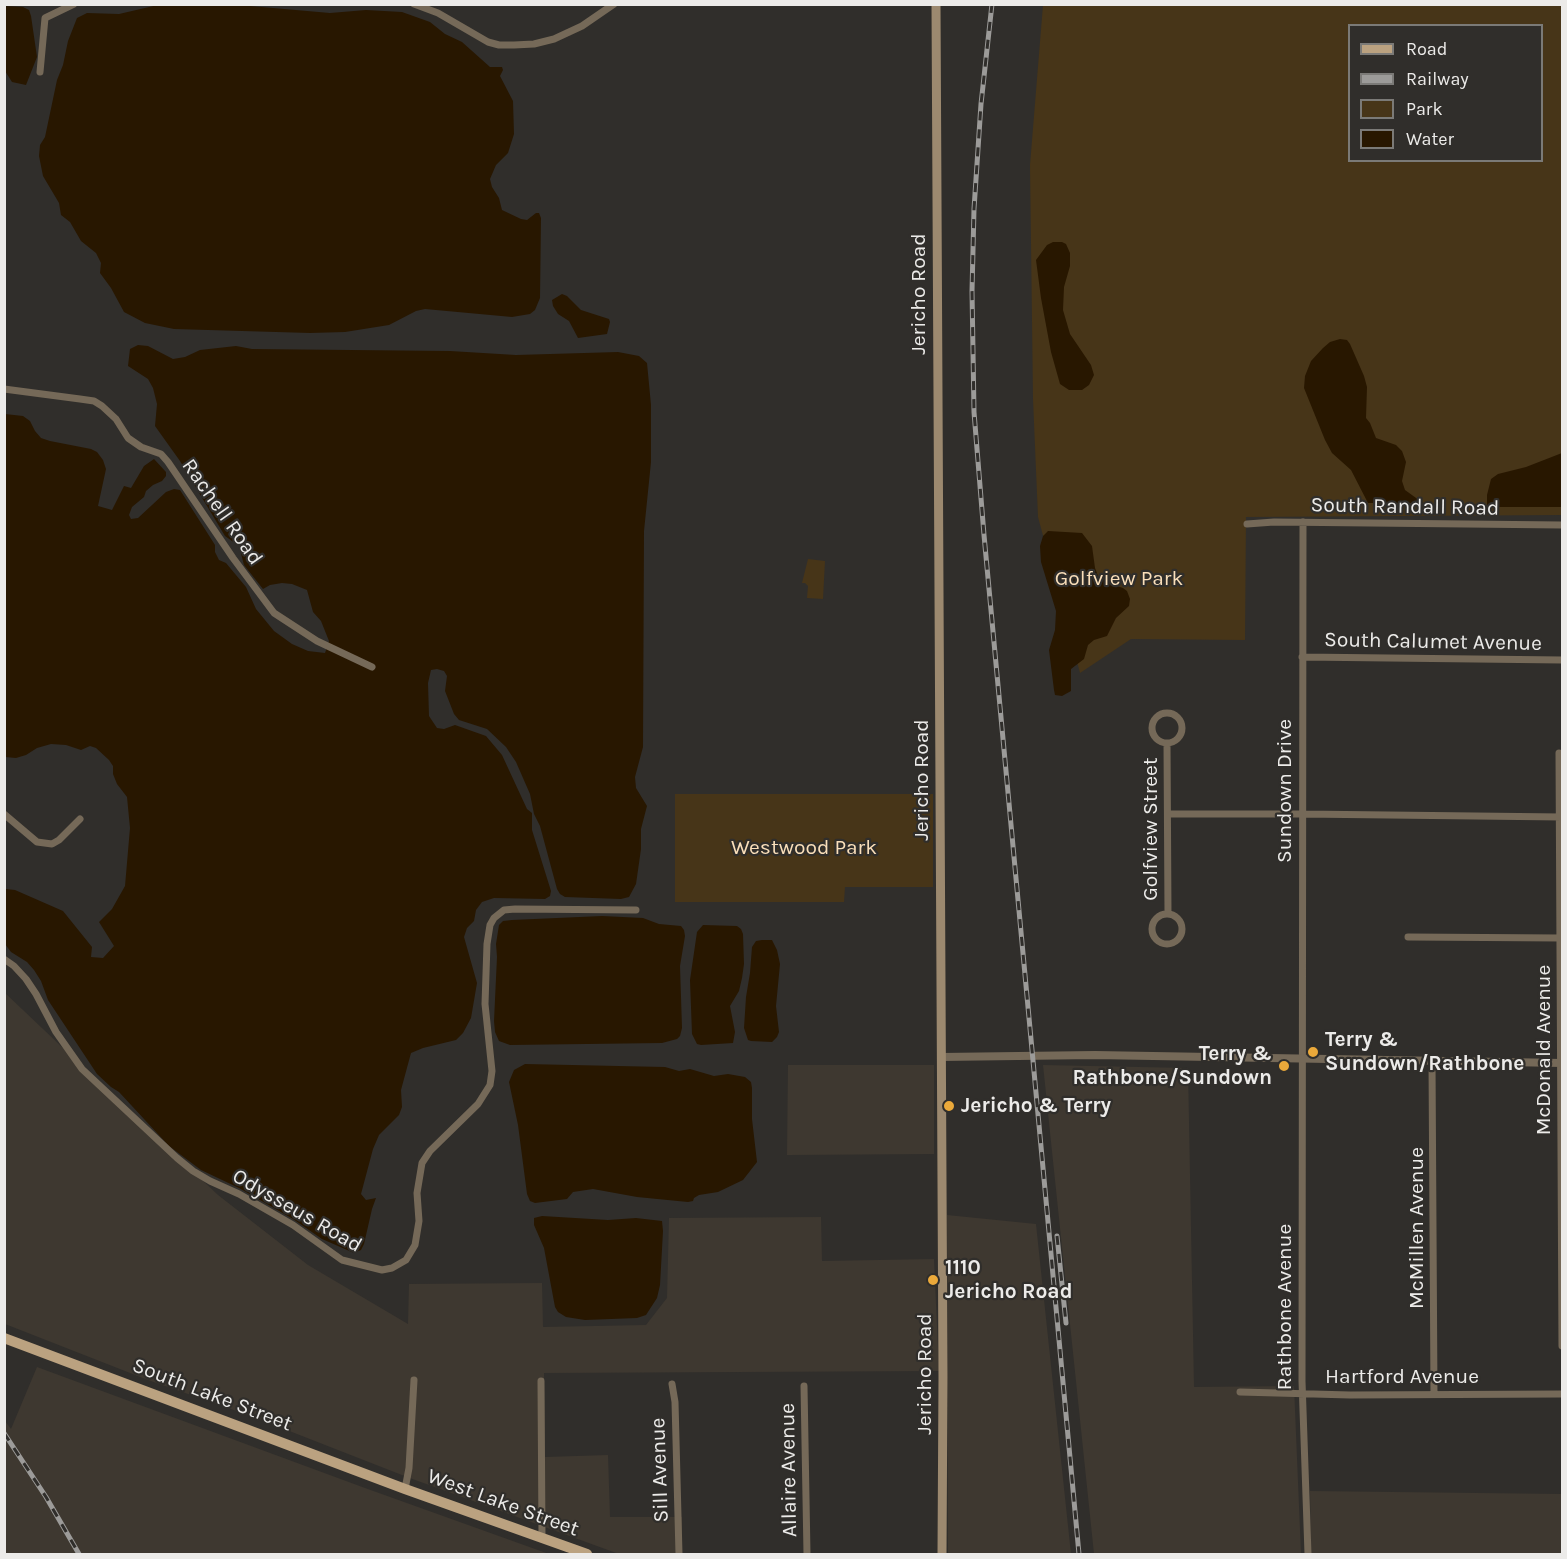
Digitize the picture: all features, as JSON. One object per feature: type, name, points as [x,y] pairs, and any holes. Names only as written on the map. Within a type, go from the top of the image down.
[{"type":"main road","name":"Jericho Road","points":[[936,4],[942,1554]]},
{"type":"main road","name":"South Lake Street","points":[[4,1338],[405,1489]]},
{"type":"main road","name":"West Lake Street","points":[[405,1489],[587,1554]]},
{"type":"street","points":[[40,72],[45,18],[74,4]]},
{"type":"street","points":[[414,4],[438,13],[488,42],[514,45],[534,44],[554,39],[582,26],[614,4]]},
{"type":"street","name":"Rachell Road","points":[[4,389],[94,401],[102,406],[116,419],[128,438],[141,447],[161,454],[168,462],[233,558],[274,613],[317,641],[372,667]]},
{"type":"street","name":"South Randall Road","points":[[1247,524],[1303,522],[1563,525]]},
{"type":"street","name":"Sundown Drive","points":[[1301,1059],[1303,522]]},
{"type":"street","name":"South Calumet Avenue","points":[[1302,657],[1563,660]]},
{"type":"street","name":"Golfview Street","points":[[1166,713],[1178,718],[1182,729],[1177,739],[1167,743],[1159,741],[1153,731],[1154,720],[1166,713]]},
{"type":"street","name":"Golfview Street","points":[[1167,743],[1168,914]]},
{"type":"street","name":"McDonald Avenue","points":[[1560,753],[1563,1346]]},
{"type":"street","points":[[4,814],[37,842],[52,844],[80,819]]},
{"type":"street","points":[[1168,814],[1561,817]]},
{"type":"street","name":"Odysseus Road","points":[[4,959],[26,979],[56,1032],[82,1068],[185,1165],[210,1181],[239,1194],[293,1225],[342,1260],[382,1270],[392,1268],[406,1260],[415,1245],[419,1221],[417,1193],[422,1163],[430,1151],[478,1104],[490,1084],[492,1071],[485,1004],[487,944],[490,925],[494,918],[504,910],[515,909],[636,910]]},
{"type":"street","name":"Golfview Street","points":[[1168,914],[1179,920],[1182,930],[1178,940],[1168,944],[1160,942],[1155,937],[1153,926],[1157,918],[1168,914]]},
{"type":"street","points":[[1408,938],[1560,938]]},
{"type":"street","points":[[941,1057],[1088,1055],[1562,1063]]},
{"type":"street","name":"Rathbone Avenue","points":[[1301,1059],[1302,1393],[1308,1554]]},
{"type":"street","name":"McMillen Avenue","points":[[1432,1061],[1434,1394]]},
{"type":"street","points":[[405,1489],[409,1468],[414,1380]]},
{"type":"street","points":[[540,1381],[542,1537]]},
{"type":"street","name":"Sill Avenue","points":[[672,1384],[675,1402],[679,1554]]},
{"type":"street","name":"Allaire Avenue","points":[[804,1386],[807,1554]]},
{"type":"street","name":"Hartford Avenue","points":[[1240,1392],[1563,1394]]},
{"type":"shaded area","points":[[4,992],[218,1195],[308,1265],[408,1324],[409,1284],[542,1283],[543,1327],[646,1325],[667,1298],[669,1218],[821,1217],[822,1261],[934,1259],[939,1371],[544,1373],[545,1457],[608,1455],[610,1517],[682,1517],[682,1554],[619,1554],[407,1477],[251,1416],[148,1380],[5,1324]]},
{"type":"shaded area","points":[[788,1065],[934,1065],[934,1154],[787,1155]]},
{"type":"shaded area","points":[[1043,1065],[1188,1068],[1194,1387],[1294,1386],[1301,1554],[1094,1554]]},
{"type":"shaded area","points":[[947,1215],[1036,1224],[1071,1554],[948,1554]]},
{"type":"shaded area","points":[[37,1367],[549,1554],[5,1554],[5,1421],[11,1429]]},
{"type":"shaded area","points":[[1310,1491],[1562,1494],[1562,1554],[1311,1554]]},
{"type":"green space","name":"Golfview Park","points":[[1043,5],[1562,5],[1562,515],[1246,517],[1245,640],[1131,639],[1080,673],[1038,517],[1033,399],[1030,165]]},
{"type":"green space","points":[[808,559],[825,561],[823,599],[807,598],[808,586],[802,583]]},
{"type":"green space","name":"Westwood Park","points":[[675,794],[933,794],[933,887],[845,887],[844,902],[675,902]]},
{"type":"water","points":[[162,4],[250,6],[330,13],[366,10],[402,12],[430,22],[445,34],[462,42],[490,67],[502,67],[500,76],[513,101],[514,134],[508,153],[496,165],[490,179],[502,210],[521,219],[527,220],[536,213],[539,213],[541,218],[540,298],[535,310],[530,314],[512,317],[425,309],[416,311],[389,325],[345,332],[310,333],[174,329],[145,323],[124,312],[100,273],[101,263],[96,253],[81,241],[70,222],[61,215],[59,203],[43,176],[39,156],[40,145],[45,137],[57,80],[77,18],[87,13],[119,14]]},
{"type":"water","points":[[5,6],[23,7],[29,10],[31,16],[37,57],[26,85],[12,82],[5,71]]},
{"type":"water","points":[[1053,242],[1066,244],[1070,253],[1070,266],[1064,287],[1063,310],[1070,334],[1091,365],[1094,375],[1089,385],[1082,390],[1069,390],[1060,384],[1051,352],[1036,260],[1047,245]]},
{"type":"water","points":[[562,294],[581,310],[609,319],[607,334],[578,338],[569,321],[558,314],[553,306],[552,300]]},
{"type":"water","points":[[1340,339],[1347,340],[1350,344],[1364,376],[1367,387],[1366,418],[1376,438],[1396,445],[1402,451],[1406,462],[1402,481],[1405,490],[1423,503],[1368,503],[1351,470],[1332,453],[1325,440],[1304,388],[1305,376],[1311,361],[1323,348],[1330,342]]},
{"type":"water","points":[[138,345],[148,346],[173,359],[185,357],[200,350],[236,346],[252,349],[450,351],[516,355],[618,352],[639,356],[647,363],[651,405],[651,462],[644,531],[643,747],[635,777],[636,788],[647,806],[641,829],[641,849],[636,884],[629,897],[621,899],[565,897],[560,894],[540,826],[534,814],[530,794],[516,762],[506,747],[487,729],[459,720],[454,714],[445,691],[447,676],[444,671],[431,670],[428,683],[429,716],[437,728],[444,729],[455,725],[486,736],[502,755],[527,809],[532,813],[532,830],[551,891],[550,896],[545,899],[494,898],[482,902],[476,910],[474,921],[467,928],[464,937],[477,983],[471,1018],[463,1033],[456,1040],[411,1053],[401,1090],[402,1107],[399,1115],[379,1135],[373,1149],[361,1194],[366,1200],[376,1198],[364,1244],[361,1250],[354,1253],[322,1239],[293,1219],[239,1188],[201,1170],[169,1146],[119,1092],[97,1074],[48,1000],[34,970],[27,962],[11,952],[5,944],[6,889],[15,890],[63,911],[92,947],[91,957],[103,958],[114,946],[99,922],[112,909],[125,886],[130,828],[127,797],[117,784],[113,766],[96,748],[90,746],[81,750],[66,745],[51,744],[16,758],[5,757],[5,414],[23,416],[30,421],[41,438],[97,452],[106,469],[98,506],[112,510],[124,486],[131,488],[144,466],[154,459],[166,472],[166,476],[146,491],[144,497],[132,507],[129,515],[131,519],[138,518],[166,492],[174,489],[180,490],[215,545],[215,552],[219,560],[226,563],[246,587],[256,609],[274,631],[292,644],[308,651],[325,653],[329,641],[321,621],[313,612],[307,590],[282,583],[263,589],[244,565],[239,546],[225,536],[180,461],[155,426],[157,404],[153,388],[148,379],[128,366],[130,349]]},
{"type":"water","points":[[1562,453],[1562,507],[1487,507],[1491,479],[1498,474],[1526,467]]},
{"type":"water","points":[[1048,531],[1082,533],[1092,546],[1098,576],[1107,583],[1123,588],[1130,599],[1129,606],[1116,618],[1107,636],[1094,640],[1088,645],[1084,659],[1071,669],[1071,691],[1062,696],[1055,695],[1049,650],[1055,630],[1056,611],[1041,562],[1040,546],[1043,536]]},
{"type":"water","points":[[602,916],[643,918],[659,924],[681,926],[684,930],[680,966],[682,1028],[680,1036],[662,1043],[510,1045],[499,1041],[494,1021],[496,944],[499,925],[503,921],[512,920]]},
{"type":"water","points":[[703,925],[737,926],[743,934],[742,978],[739,991],[730,1006],[735,1032],[733,1043],[701,1045],[697,1044],[692,1034],[690,980],[697,932]]},
{"type":"water","points":[[772,940],[780,964],[776,1006],[779,1032],[772,1042],[748,1040],[744,1028],[752,947],[756,941]]},
{"type":"water","points":[[525,1064],[665,1067],[679,1071],[690,1069],[714,1076],[728,1074],[745,1077],[751,1082],[752,1088],[752,1119],[757,1162],[743,1180],[718,1192],[699,1195],[693,1201],[688,1202],[637,1197],[593,1189],[573,1192],[567,1199],[535,1203],[530,1201],[509,1082],[514,1070]]},
{"type":"water","points":[[542,1216],[608,1220],[636,1218],[662,1221],[660,1285],[657,1298],[646,1315],[637,1318],[585,1320],[566,1317],[558,1312],[555,1307],[544,1248],[534,1225],[534,1218]]},
{"type":"railway","points":[[992,4],[981,104],[974,209],[972,291],[974,412],[1079,1554]]},
{"type":"railway","points":[[1057,1236],[1066,1323]]},
{"type":"railway","points":[[4,1433],[46,1497],[79,1554]]},
{"type":"place","name":"Terry & Sundown/Rathbone","points":[[1313,1052]]},
{"type":"place","name":"Terry & Rathbone/Sundown","points":[[1284,1066]]},
{"type":"place","name":"Jericho & Terry","points":[[949,1106]]},
{"type":"place","name":"1110 Jericho Road","points":[[933,1280]]}]
